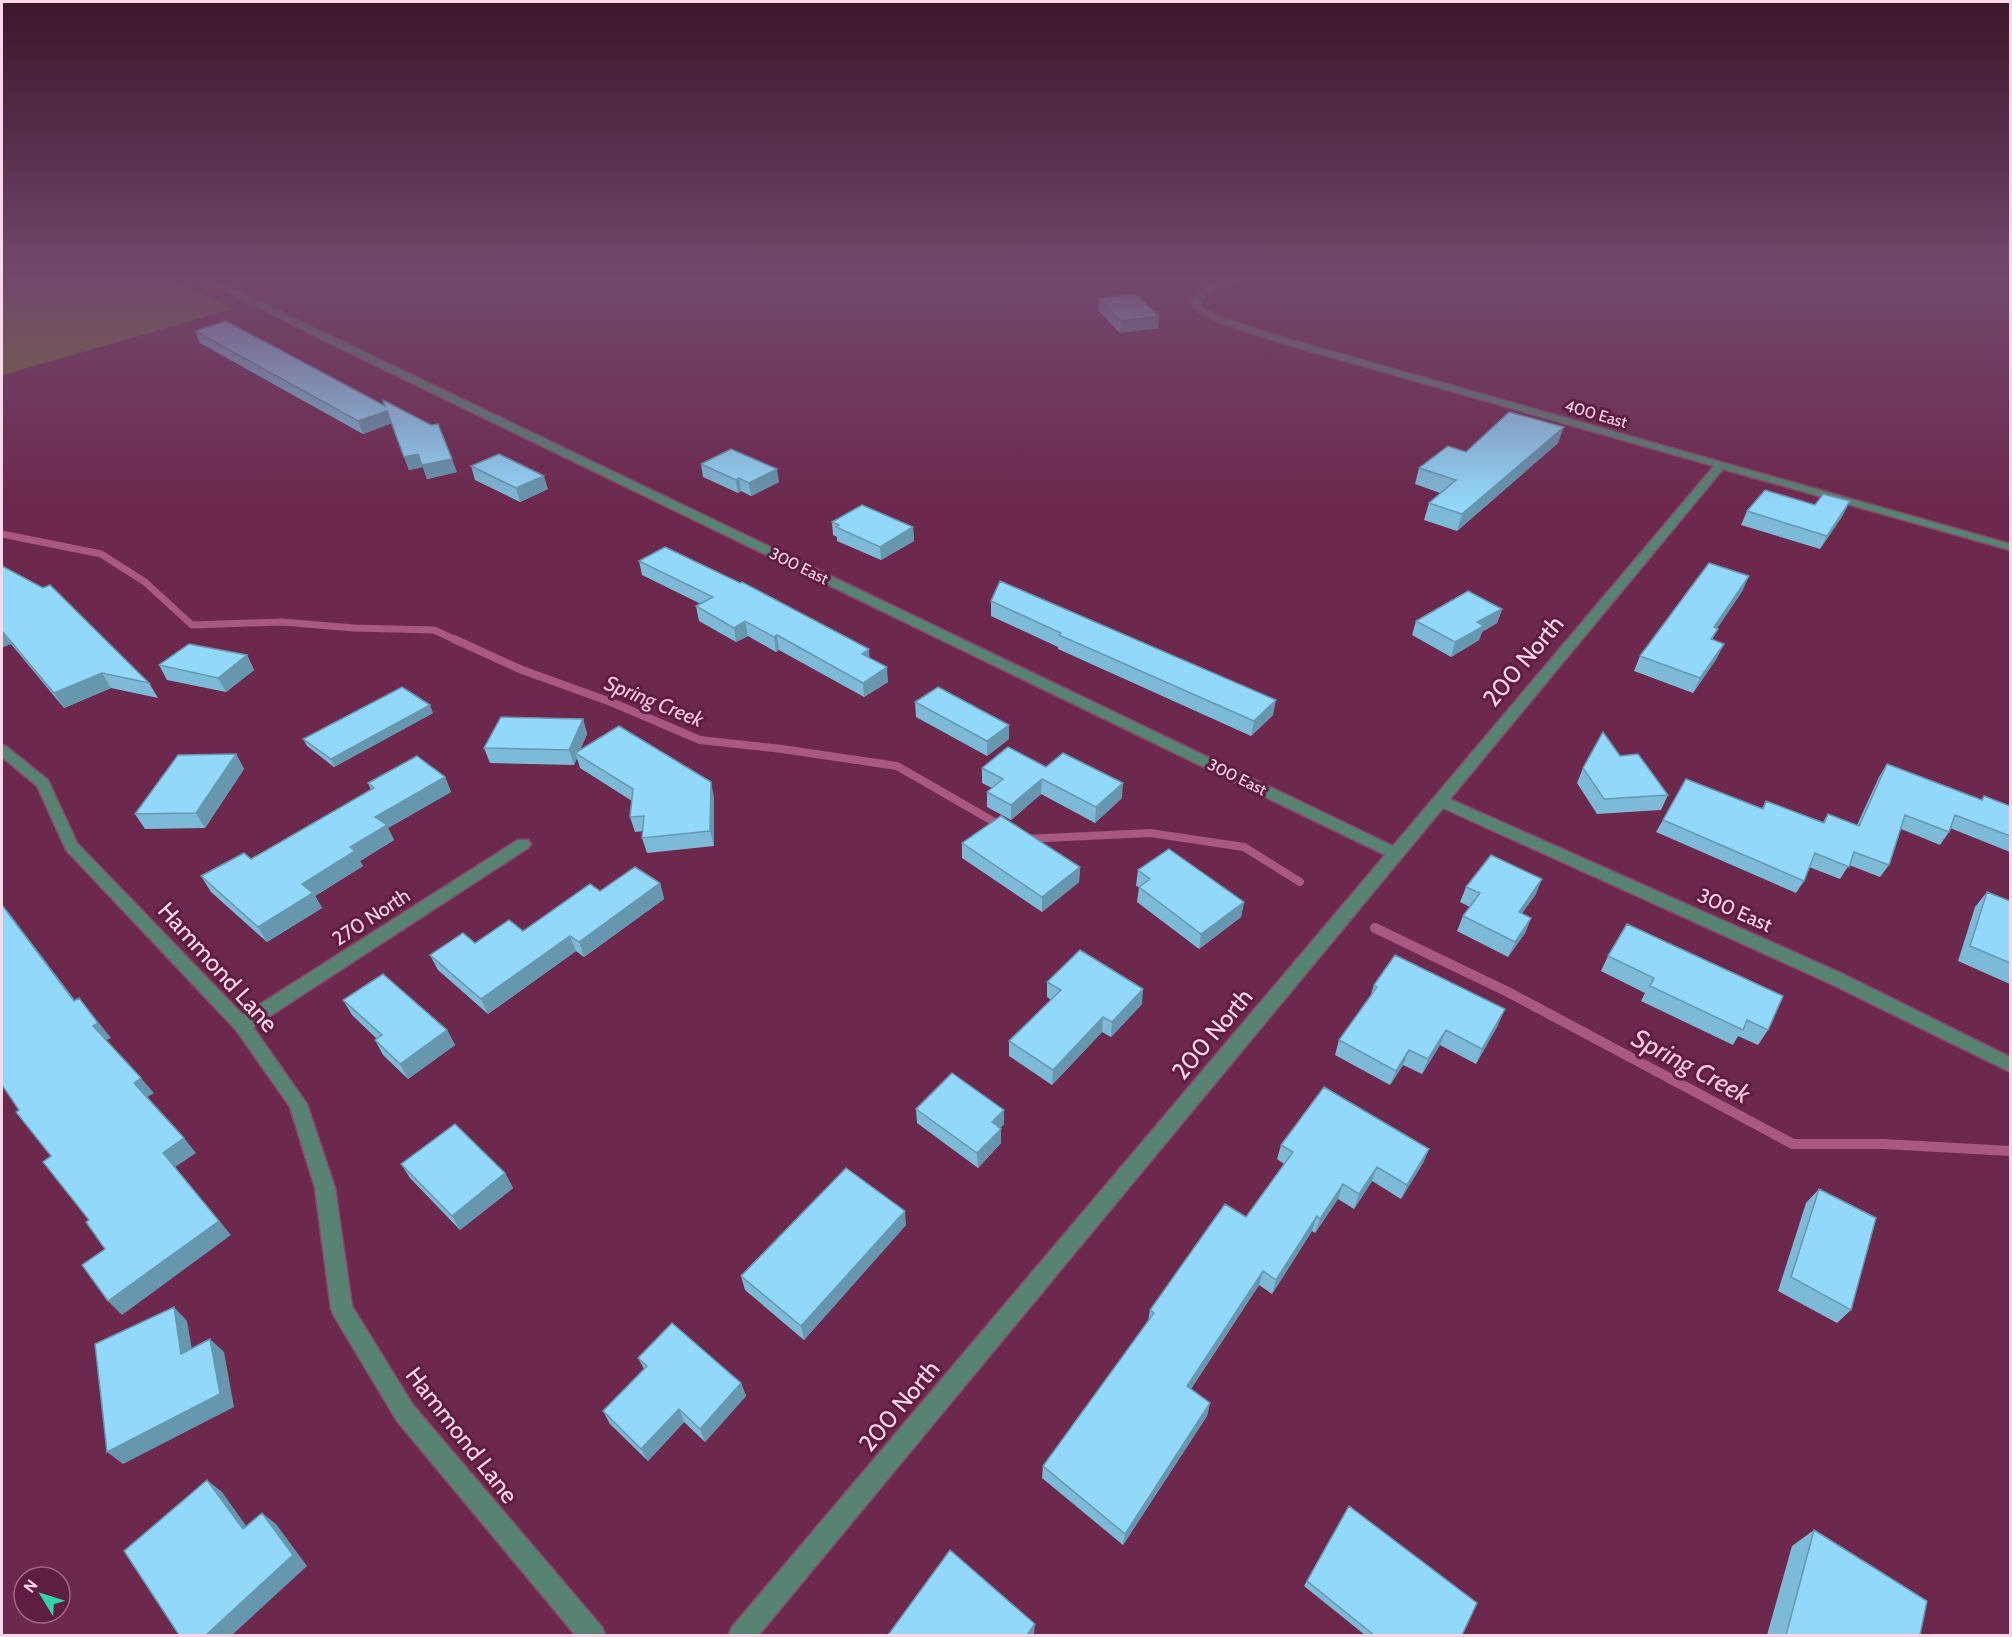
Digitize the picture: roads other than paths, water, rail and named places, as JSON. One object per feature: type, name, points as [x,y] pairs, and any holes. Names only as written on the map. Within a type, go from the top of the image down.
[{"type":"street","name":"300 East","points":[[356,353],[1396,854]]},
{"type":"street","name":"400 East","points":[[1329,353],[2010,547]]},
{"type":"street","name":"200 North","points":[[741,1635],[1721,465]]},
{"type":"street","name":"Hammond Lane","points":[[2,750],[43,783],[71,846],[242,1025],[298,1104],[325,1188],[342,1309],[405,1413],[593,1635]]},
{"type":"street","name":"300 East","points":[[1440,801],[1835,978],[2010,1065]]},
{"type":"street","name":"270 North","points":[[242,1025],[523,844]]},
{"type":"waterway","name":"Spring Creek","points":[[2,534],[101,554],[145,582],[192,625],[282,622],[354,628],[434,630],[458,641]]},
{"type":"waterway","name":"Spring Creek","points":[[454,639],[522,670],[611,702],[700,740],[782,749],[897,766],[1003,827]]},
{"type":"waterway","name":"Spring Creek","points":[[1025,839],[1150,833],[1244,847],[1300,882]]},
{"type":"waterway","name":"Spring Creek","points":[[1375,928],[1508,992],[1793,1144],[1884,1144],[2010,1151]]}]
